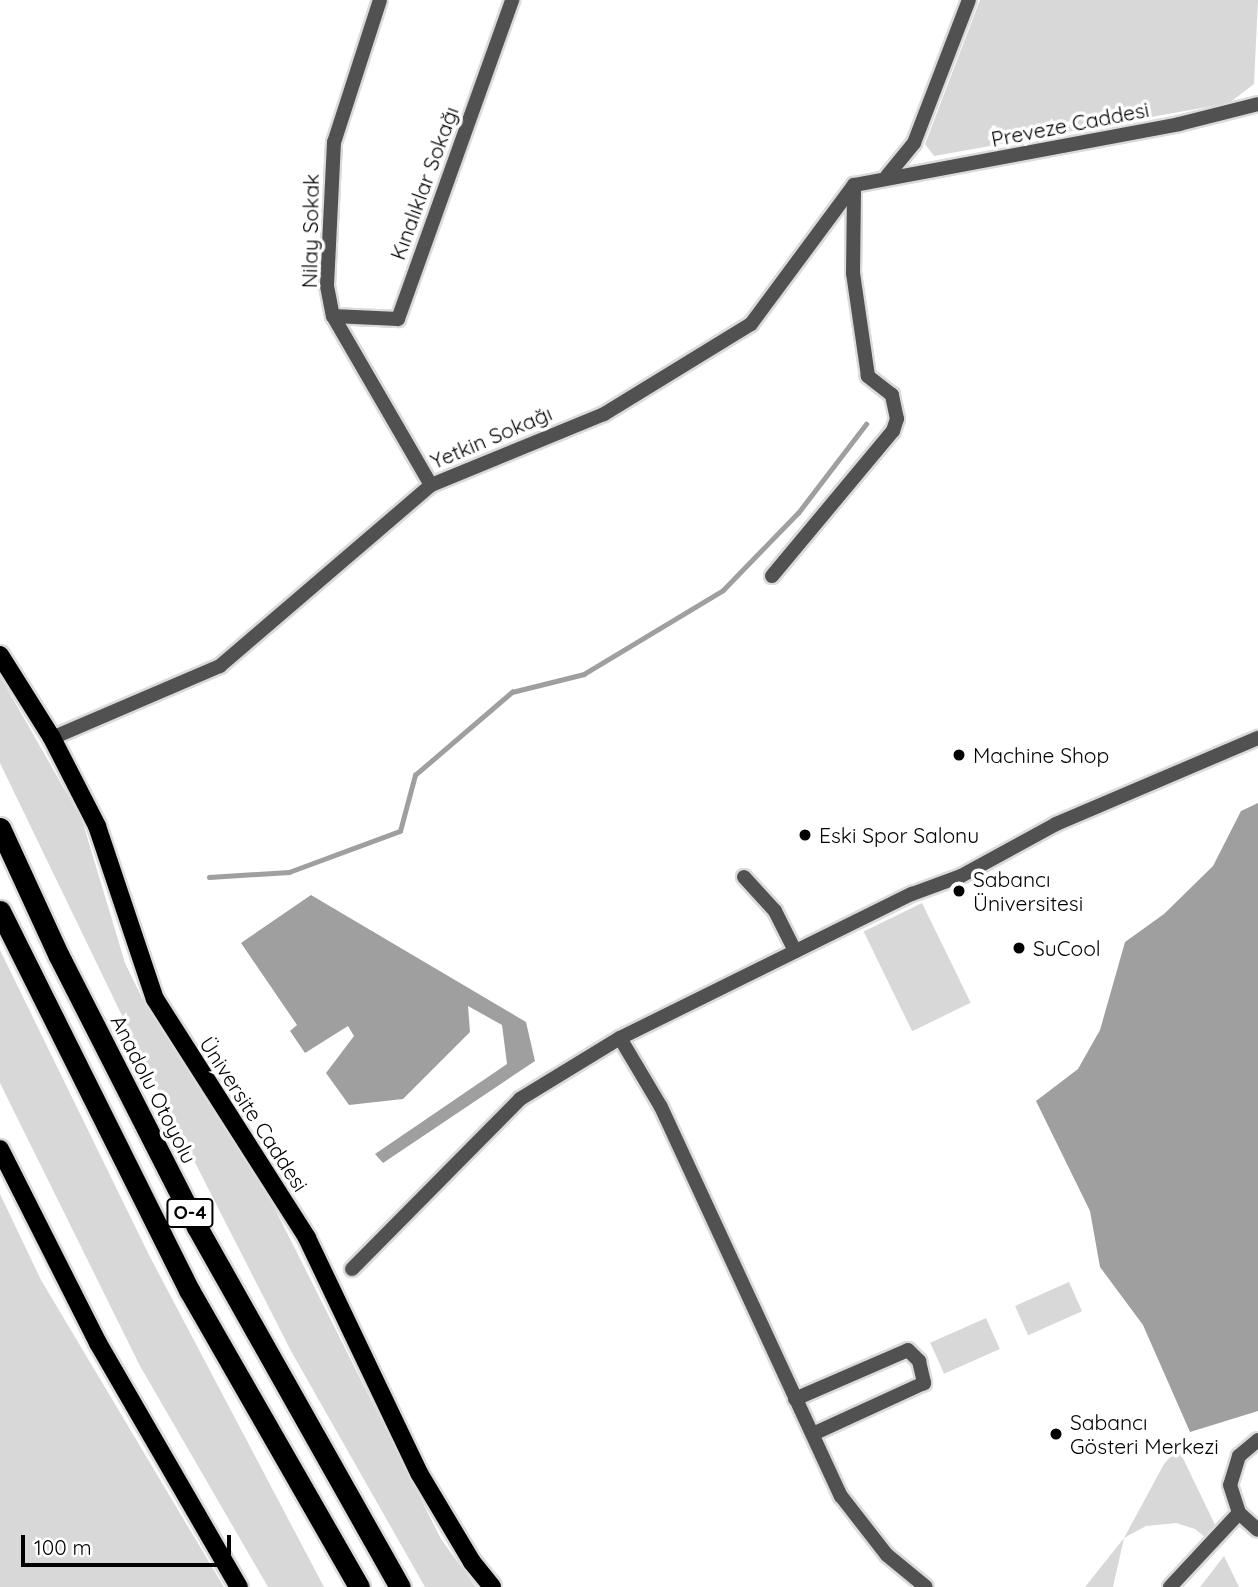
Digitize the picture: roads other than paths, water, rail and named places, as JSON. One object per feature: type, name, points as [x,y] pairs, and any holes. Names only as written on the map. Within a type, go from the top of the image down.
[{"type":"highway","name":"Anadolu Otoyolu","points":[[0,828],[59,956],[197,1227],[345,1496],[400,1587]]},
{"type":"highway","name":"O-4","points":[[0,911],[189,1290],[359,1587]]},
{"type":"main road","name":"Üniversite Caddesi","points":[[0,655],[52,738],[97,826],[155,999],[307,1238],[419,1473],[472,1562],[492,1587]]},
{"type":"main road","points":[[0,1149],[98,1343],[239,1587]]},
{"type":"main road","points":[[221,1555],[247,1587]]},
{"type":"main road","points":[[472,1562],[487,1587]]},
{"type":"street","name":"Nilay Sokak","points":[[380,0],[334,142],[327,286],[333,316],[431,485]]},
{"type":"street","name":"Kınalıklar Sokağı","points":[[333,316],[398,319],[512,0]]},
{"type":"street","points":[[772,576],[893,431],[897,419],[892,395],[868,376],[853,273],[855,185],[887,176],[914,143],[969,0]]},
{"type":"street","name":"Preveze Caddesi","points":[[887,176],[1179,124],[1258,104]]},
{"type":"street","name":"Yetkin Sokağı","points":[[52,738],[220,666],[431,485],[604,414],[751,324],[855,185]]},
{"type":"street","points":[[352,1269],[520,1099],[620,1038],[912,894],[961,876],[1056,824],[1258,738]]},
{"type":"street","points":[[744,877],[775,911],[795,951]]},
{"type":"street","points":[[620,1038],[661,1107],[841,1496],[887,1555],[926,1587]]},
{"type":"street","points":[[795,1399],[908,1350],[919,1362],[923,1383],[813,1434]]},
{"type":"street","points":[[1258,1440],[1239,1456],[1231,1475],[1231,1495],[1239,1513],[1258,1530]]},
{"type":"street","points":[[1170,1587],[1239,1513]]},
{"type":"waterway","points":[[209,877],[289,872],[400,831],[415,775],[512,692],[584,674],[723,590],[798,513],[866,424]]},
{"type":"place","name":"Machine Shop","points":[[959,755]]},
{"type":"place","name":"Eski Spor Salonu","points":[[805,835]]},
{"type":"place","name":"Sabancı Üniversitesi","points":[[959,891]]},
{"type":"place","name":"SuCool","points":[[1019,948]]},
{"type":"place","name":"Sabancı Gösteri Merkezi","points":[[1056,1434]]}]
